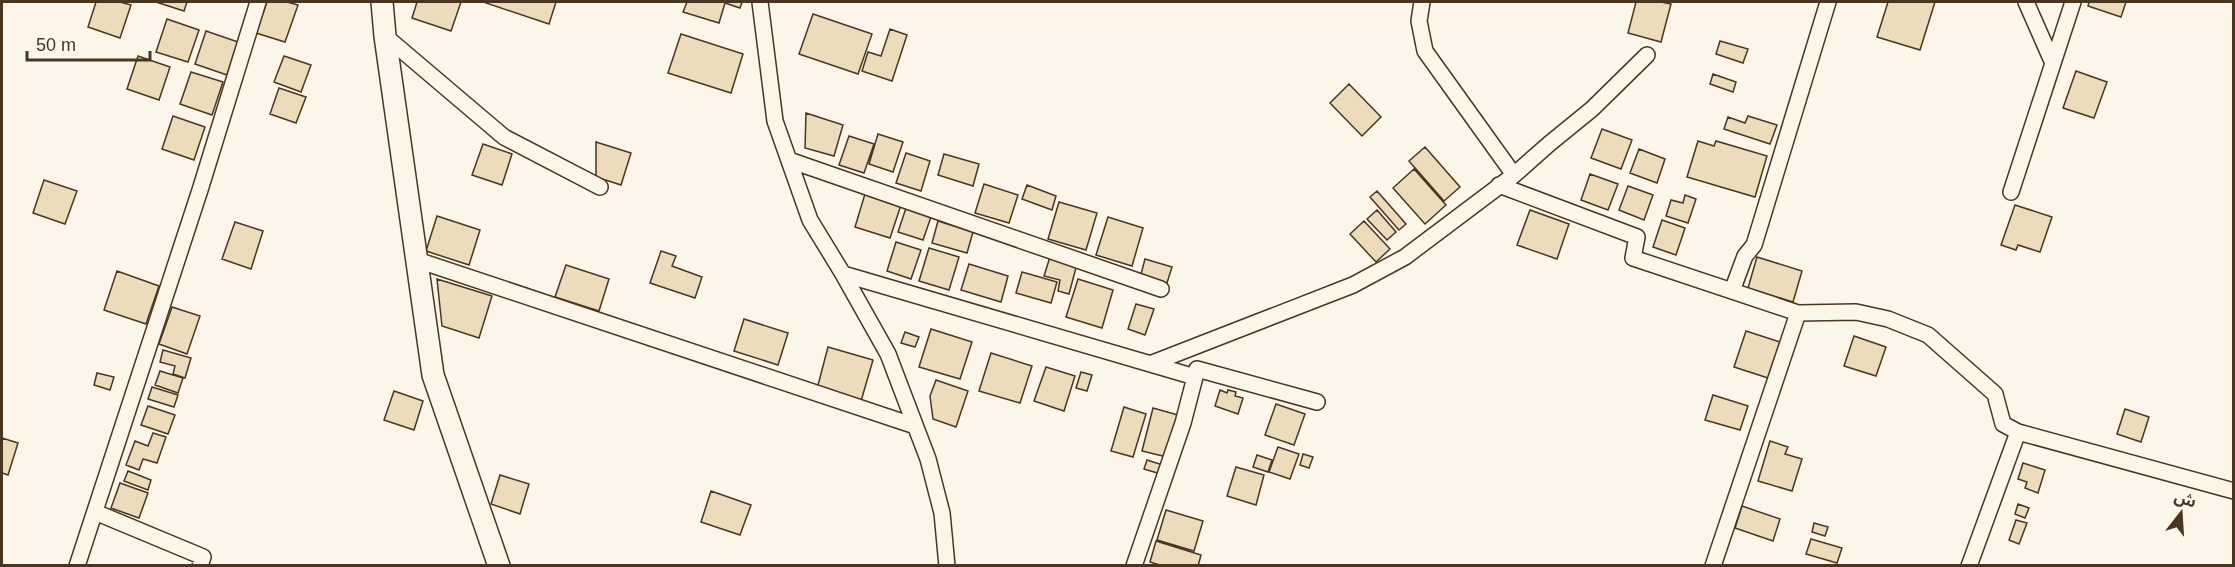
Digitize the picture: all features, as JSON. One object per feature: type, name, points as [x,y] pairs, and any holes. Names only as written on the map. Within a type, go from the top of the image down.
[{"type":"street","points":[[77,566],[200,190],[258,2]]},
{"type":"street","points":[[382,2],[433,375],[499,566]]},
{"type":"street","points":[[760,2],[775,121],[810,220],[888,354],[928,459],[942,513],[947,566]]},
{"type":"street","points":[[1422,2],[1419,21],[1425,51],[1514,175]]},
{"type":"street","points":[[1732,291],[1745,256],[1754,245],[1828,2]]},
{"type":"street","points":[[2026,2],[2052,61]]},
{"type":"street","points":[[2011,192],[2073,2]]},
{"type":"street","points":[[385,36],[504,137],[600,187]]},
{"type":"street","points":[[1149,364],[1353,285],[1405,258],[1514,175],[1592,109],[1647,55]]},
{"type":"street","points":[[789,160],[1161,289]]},
{"type":"street","points":[[1499,185],[1637,237],[1633,258],[1798,313],[1856,312],[1888,319],[1928,335],[1995,394],[2003,424],[2018,432],[2234,491]]},
{"type":"street","points":[[417,260],[915,426]]},
{"type":"street","points":[[843,274],[1195,378]]},
{"type":"street","points":[[1713,566],[1798,313]]},
{"type":"street","points":[[1134,566],[1183,423],[1197,369],[1317,402]]},
{"type":"street","points":[[1969,566],[2018,432]]},
{"type":"street","points":[[95,512],[203,557],[200,566]]},
{"type":"building","points":[[96,2],[120,2],[131,5],[120,38],[88,27]]},
{"type":"building","points":[[156,2],[187,2],[184,11]]},
{"type":"building","points":[[267,2],[287,2],[298,5],[285,42],[256,33]]},
{"type":"building","points":[[417,2],[461,2],[451,31],[412,18]]},
{"type":"building","points":[[487,2],[556,2],[549,24]]},
{"type":"building","points":[[687,2],[742,2],[740,8],[725,3],[719,23],[683,12]]},
{"type":"building","points":[[1636,2],[1671,4],[1661,42],[1628,33]]},
{"type":"building","points":[[1888,2],[1935,2],[1920,50],[1877,37]]},
{"type":"building","points":[[2089,2],[2126,2],[2121,17],[2088,6]]},
{"type":"building","points":[[813,14],[872,34],[858,74],[799,54]]},
{"type":"building","points":[[167,19],[199,30],[188,62],[156,52]]},
{"type":"building","points":[[890,29],[907,35],[892,81],[862,71],[868,52],[881,56]]},
{"type":"building","points":[[206,31],[238,42],[227,75],[195,64]]},
{"type":"building","points":[[681,34],[743,54],[731,93],[668,73]]},
{"type":"building","points":[[1720,41],[1748,49],[1743,63],[1716,54]]},
{"type":"building","points":[[138,56],[170,67],[159,100],[127,89]]},
{"type":"building","points":[[284,56],[311,65],[301,92],[274,82]]},
{"type":"building","points":[[2076,71],[2107,82],[2094,118],[2063,108]]},
{"type":"building","points":[[191,72],[223,82],[212,115],[180,104]]},
{"type":"building","points":[[1713,74],[1736,82],[1733,92],[1710,84]]},
{"type":"building","points":[[1349,84],[1381,117],[1362,136],[1330,103]]},
{"type":"building","points":[[279,88],[306,97],[296,123],[270,114]]},
{"type":"building","points":[[806,113],[843,125],[834,156],[805,148]]},
{"type":"building","points":[[173,116],[205,127],[194,160],[162,149]]},
{"type":"building","points":[[1748,116],[1777,125],[1770,144],[1724,129],[1728,117],[1745,123]]},
{"type":"building","points":[[1602,129],[1632,140],[1621,169],[1591,158]]},
{"type":"building","points":[[878,134],[903,142],[893,172],[869,164]]},
{"type":"building","points":[[849,136],[874,144],[864,173],[839,165]]},
{"type":"building","points":[[1698,141],[1714,146],[1716,141],[1767,156],[1755,197],[1687,177]]},
{"type":"building","points":[[596,142],[631,153],[621,185],[596,177]]},
{"type":"building","points":[[483,144],[512,154],[502,185],[472,175]]},
{"type":"building","points":[[1425,147],[1460,187],[1444,201],[1409,161]]},
{"type":"building","points":[[1639,149],[1665,159],[1657,183],[1630,173]]},
{"type":"building","points":[[906,153],[930,161],[921,191],[896,183]]},
{"type":"building","points":[[944,154],[979,164],[973,186],[938,175]]},
{"type":"building","points":[[1414,169],[1446,205],[1425,224],[1393,188]]},
{"type":"building","points":[[1590,174],[1618,184],[1608,210],[1581,200]]},
{"type":"building","points":[[44,180],[77,191],[65,224],[33,213]]},
{"type":"building","points":[[984,184],[1018,195],[1009,223],[975,213]]},
{"type":"building","points":[[1027,185],[1056,196],[1052,210],[1022,199]]},
{"type":"building","points":[[1628,186],[1653,195],[1644,220],[1619,210]]},
{"type":"building","points":[[1377,191],[1406,224],[1399,230],[1370,197]]},
{"type":"building","points":[[865,194],[901,205],[890,238],[855,227]]},
{"type":"building","points":[[1685,195],[1696,199],[1688,223],[1666,216],[1671,200],[1683,203]]},
{"type":"building","points":[[1059,202],[1097,213],[1086,250],[1048,239]]},
{"type":"building","points":[[907,205],[932,214],[923,240],[898,232]]},
{"type":"building","points":[[2015,205],[2052,217],[2040,252],[2018,245],[2016,250],[2001,245]]},
{"type":"building","points":[[1377,210],[1396,232],[1387,240],[1367,219]]},
{"type":"building","points":[[1530,210],[1569,224],[1557,259],[1517,245]]},
{"type":"building","points":[[437,216],[480,230],[469,265],[426,251]]},
{"type":"building","points":[[1108,217],[1143,228],[1132,266],[1096,255]]},
{"type":"building","points":[[1662,220],[1685,228],[1676,255],[1653,247]]},
{"type":"building","points":[[938,221],[973,232],[967,253],[932,243]]},
{"type":"building","points":[[1364,221],[1390,249],[1376,262],[1350,234]]},
{"type":"building","points":[[235,222],[263,231],[251,269],[222,259]]},
{"type":"building","points":[[896,242],[921,250],[911,279],[887,271]]},
{"type":"building","points":[[929,248],[959,257],[949,290],[919,281]]},
{"type":"building","points":[[661,251],[676,256],[672,266],[702,277],[695,298],[650,283]]},
{"type":"building","points":[[1050,257],[1077,264],[1069,294],[1058,291],[1060,280],[1044,276]]},
{"type":"building","points":[[1757,257],[1802,271],[1793,302],[1748,288]]},
{"type":"building","points":[[1145,259],[1172,267],[1166,286],[1140,278]]},
{"type":"building","points":[[969,264],[1008,276],[1001,302],[961,290]]},
{"type":"building","points":[[566,265],[609,279],[599,311],[555,297]]},
{"type":"building","points":[[117,271],[159,286],[146,324],[104,310]]},
{"type":"building","points":[[1022,272],[1057,282],[1051,303],[1016,293]]},
{"type":"building","points":[[437,279],[492,296],[479,338],[442,326]]},
{"type":"building","points":[[1078,279],[1113,290],[1102,328],[1066,317]]},
{"type":"building","points":[[1136,304],[1154,309],[1145,335],[1128,329]]},
{"type":"building","points":[[172,307],[200,316],[187,354],[159,344]]},
{"type":"building","points":[[744,319],[788,333],[778,365],[734,351]]},
{"type":"building","points":[[931,329],[972,342],[960,379],[919,367]]},
{"type":"building","points":[[1746,331],[1780,342],[1768,378],[1734,367]]},
{"type":"building","points":[[905,332],[919,337],[915,347],[901,343]]},
{"type":"building","points":[[1854,336],[1886,347],[1876,376],[1844,366]]},
{"type":"building","points":[[828,347],[873,360],[861,401],[817,389]]},
{"type":"building","points":[[163,350],[191,358],[185,378],[173,374],[175,366],[160,362]]},
{"type":"building","points":[[991,353],[1032,366],[1020,403],[979,391]]},
{"type":"building","points":[[1046,367],[1075,376],[1064,411],[1034,401]]},
{"type":"building","points":[[160,371],[183,378],[178,393],[155,385]]},
{"type":"building","points":[[1081,372],[1092,375],[1087,391],[1076,388]]},
{"type":"building","points":[[97,373],[114,377],[110,390],[94,385]]},
{"type":"building","points":[[936,380],[968,391],[956,427],[933,419],[930,396]]},
{"type":"building","points":[[152,387],[178,395],[174,407],[148,399]]},
{"type":"building","points":[[1220,390],[1227,393],[1228,390],[1236,392],[1235,396],[1243,398],[1238,414],[1215,406]]},
{"type":"building","points":[[394,391],[423,401],[414,430],[384,420]]},
{"type":"building","points":[[1713,395],[1748,406],[1740,430],[1705,420]]},
{"type":"building","points":[[1276,404],[1305,414],[1294,445],[1265,435]]},
{"type":"building","points":[[148,406],[175,415],[168,434],[141,425]]},
{"type":"building","points":[[1124,407],[1146,414],[1133,457],[1111,451]]},
{"type":"building","points":[[1153,408],[1178,415],[1167,457],[1142,451]]},
{"type":"building","points":[[2125,409],[2149,417],[2141,442],[2117,434]]},
{"type":"building","points":[[153,433],[166,437],[157,463],[143,459],[139,470],[126,465],[135,441],[148,446]]},
{"type":"building","points":[[2,438],[18,443],[8,475],[2,473]]},
{"type":"building","points":[[1770,441],[1788,447],[1785,454],[1802,459],[1792,491],[1758,481]]},
{"type":"building","points":[[1278,447],[1299,454],[1290,479],[1269,472]]},
{"type":"building","points":[[1303,454],[1313,457],[1309,468],[1300,465]]},
{"type":"building","points":[[1257,455],[1272,460],[1268,472],[1253,467]]},
{"type":"building","points":[[1147,460],[1166,466],[1164,475],[1144,469]]},
{"type":"building","points":[[2023,463],[2045,470],[2038,493],[2025,488],[2027,482],[2018,479]]},
{"type":"building","points":[[1236,467],[1264,475],[1256,505],[1227,496]]},
{"type":"building","points":[[128,471],[151,480],[148,490],[124,481]]},
{"type":"building","points":[[500,475],[529,484],[520,514],[491,504]]},
{"type":"building","points":[[120,483],[148,493],[139,518],[111,508]]},
{"type":"building","points":[[711,491],[751,505],[740,535],[701,522]]},
{"type":"building","points":[[2018,504],[2029,508],[2025,518],[2015,514]]},
{"type":"building","points":[[1742,506],[1780,519],[1773,541],[1735,528]]},
{"type":"building","points":[[1166,510],[1203,521],[1194,551],[1157,540]]},
{"type":"building","points":[[2016,520],[2027,523],[2019,544],[2009,540]]},
{"type":"building","points":[[1814,523],[1828,527],[1825,536],[1812,532]]},
{"type":"building","points":[[1811,539],[1842,548],[1837,563],[1806,554]]},
{"type":"building","points":[[1156,541],[1201,555],[1198,566],[1163,566],[1150,562]]}]
